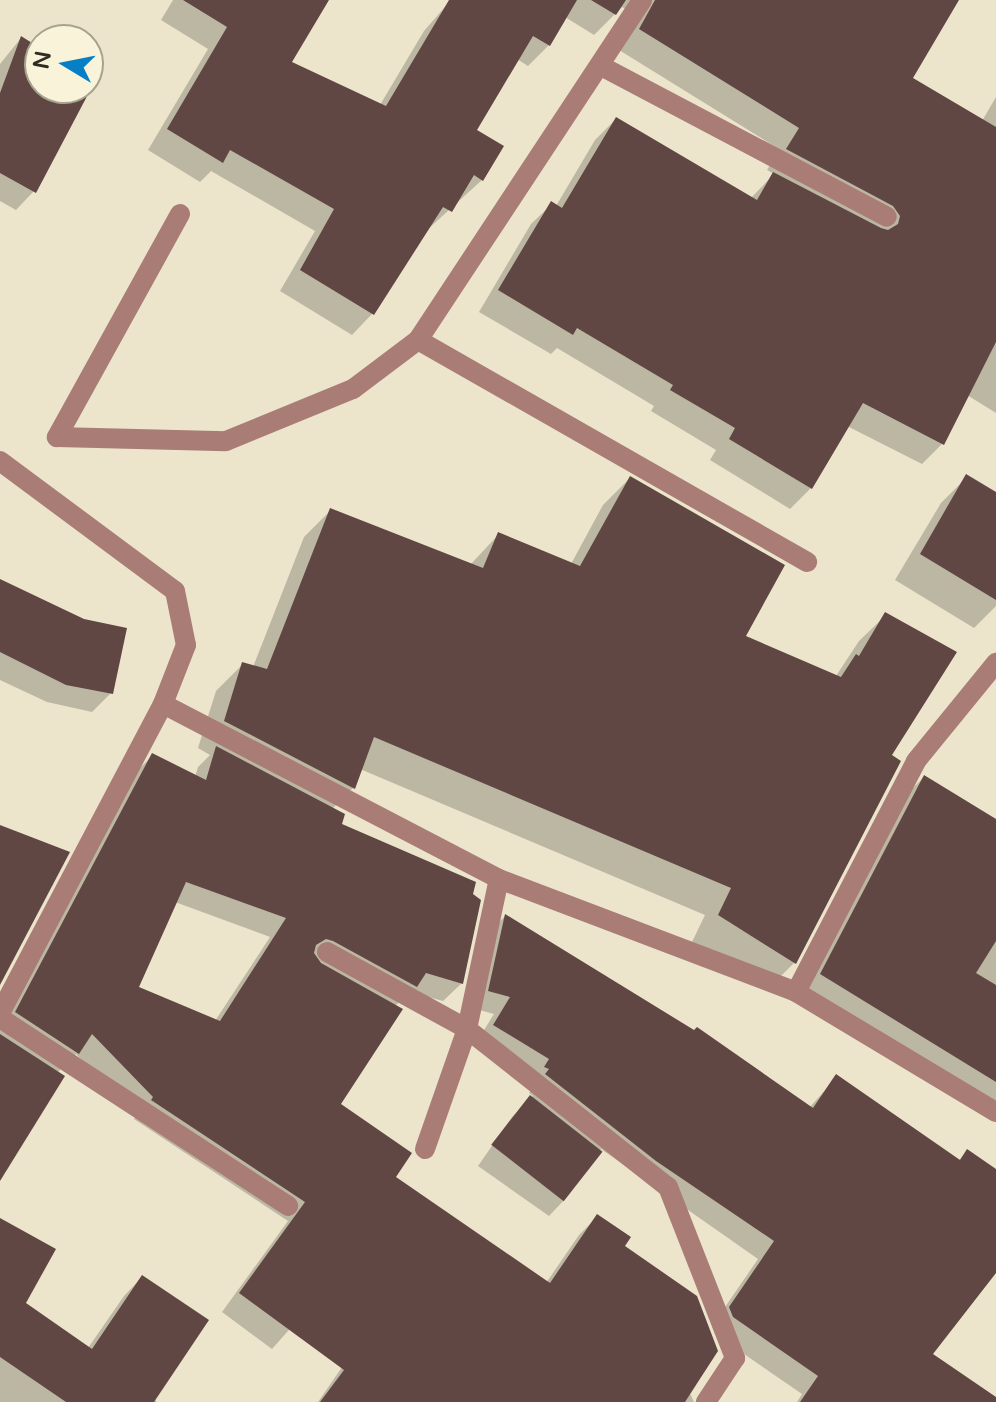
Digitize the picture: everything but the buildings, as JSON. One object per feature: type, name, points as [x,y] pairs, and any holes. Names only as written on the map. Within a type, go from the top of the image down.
[{"type":"street","points":[[180,214],[57,437],[226,441],[353,389],[418,340],[642,0]]},
{"type":"street","points":[[601,66],[887,217]]},
{"type":"street","points":[[418,340],[807,562]]},
{"type":"street","points":[[0,461],[175,591],[186,645],[163,704],[0,1016],[288,1206]]},
{"type":"street","points":[[796,992],[916,761],[996,663]]},
{"type":"street","points":[[163,704],[499,879],[796,992],[996,1112]]},
{"type":"street","points":[[425,1149],[467,1029],[499,879]]},
{"type":"street","points":[[327,952],[467,1029],[668,1187],[735,1358],[706,1402]]}]
